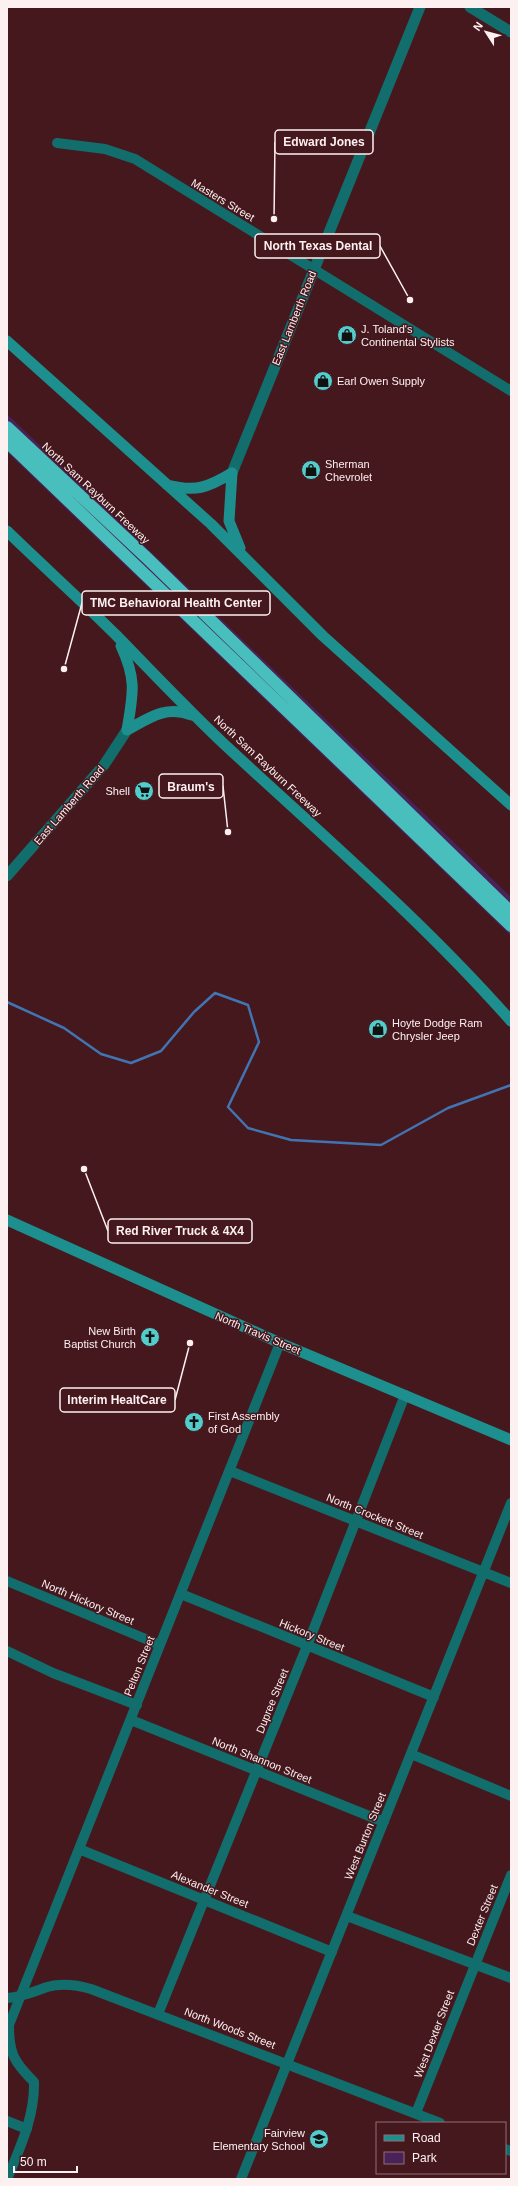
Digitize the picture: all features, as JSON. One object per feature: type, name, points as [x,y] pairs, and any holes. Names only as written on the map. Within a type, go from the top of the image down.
[{"type":"highway","name":"North Sam Rayburn Freeway","points":[[7,427],[152,564],[511,912]]},
{"type":"highway","points":[[7,442],[511,926]]},
{"type":"main road","points":[[7,341],[244,556],[324,636],[511,805]]},
{"type":"main road","points":[[166,485],[187,490],[203,488],[232,473]]},
{"type":"main road","points":[[232,473],[229,521],[244,556]]},
{"type":"main road","name":"North Sam Rayburn Freeway","points":[[7,531],[117,636],[151,673],[196,717],[335,846],[466,972],[511,1021]]},
{"type":"main road","points":[[117,636],[132,673],[133,692],[127,730]]},
{"type":"main road","points":[[127,730],[162,712],[179,710],[196,717]]},
{"type":"main road","name":"North Travis Street","points":[[7,1220],[280,1343],[511,1440]]},
{"type":"street","name":"East Lamberth Road","points":[[232,473],[420,7]]},
{"type":"street","points":[[470,7],[511,32]]},
{"type":"street","name":"Masters Street","points":[[57,143],[105,149],[135,160],[511,391]]},
{"type":"street","name":"East Lamberth Road","points":[[8,873],[104,765],[127,730]]},
{"type":"street","name":"Pelton Street","points":[[27,2129],[34,2096],[34,2082],[17,2065],[9,2039],[9,2025],[280,1343]]},
{"type":"street","name":"Dupree Street","points":[[158,2014],[307,1646],[405,1395]]},
{"type":"street","name":"North Crockett Street","points":[[230,1470],[511,1584]]},
{"type":"street","name":"West Burton Street","points":[[241,2179],[511,1503]]},
{"type":"street","name":"North Hickory Street","points":[[7,1581],[160,1645]]},
{"type":"street","name":"Hickory Street","points":[[181,1594],[434,1697]]},
{"type":"street","points":[[7,1651],[53,1673],[136,1705]]},
{"type":"street","name":"North Shannon Street","points":[[131,1720],[384,1822]]},
{"type":"street","points":[[411,1754],[511,1796]]},
{"type":"street","name":"Alexander Street","points":[[79,1849],[205,1899],[332,1952]]},
{"type":"street","name":"Dexter Street","points":[[475,1964],[511,1875]]},
{"type":"street","points":[[346,1916],[511,1978]]},
{"type":"street","name":"West Dexter Street","points":[[416,2113],[475,1964]]},
{"type":"street","name":"North Woods Street","points":[[7,1998],[20,1997],[48,1987],[80,1986],[288,2063],[438,2122]]},
{"type":"street","points":[[7,2121],[27,2129],[7,2179]]},
{"type":"green space","points":[[7,414],[511,897],[511,936],[7,452]]},
{"type":"waterway","points":[[7,1002],[64,1028],[101,1054],[131,1063],[161,1051],[194,1012],[215,993],[248,1005],[259,1042],[228,1107],[248,1128],[291,1140],[381,1145],[448,1108],[511,1085]]},
{"type":"place","name":"Edward Jones","points":[[274,219]]},
{"type":"place","name":"North Texas Dental","points":[[410,300]]},
{"type":"place","name":"J. Toland's Continental Stylists","points":[[347,335]]},
{"type":"place","name":"Earl Owen Supply","points":[[323,381]]},
{"type":"place","name":"Sherman Chevrolet","points":[[311,470]]},
{"type":"place","name":"TMC Behavioral Health Center","points":[[64,669]]},
{"type":"place","name":"Shell","points":[[144,791]]},
{"type":"place","name":"Braum's","points":[[228,832]]},
{"type":"place","name":"Hoyte Dodge Ram Chrysler Jeep","points":[[378,1029]]},
{"type":"place","name":"Red River Truck & 4X4","points":[[84,1169]]},
{"type":"place","name":"New Birth Baptist Church","points":[[150,1337]]},
{"type":"place","name":"Interim HealtCare","points":[[190,1343]]},
{"type":"place","name":"First Assembly of God","points":[[194,1422]]},
{"type":"place","name":"Fairview Elementary School","points":[[319,2139]]}]
